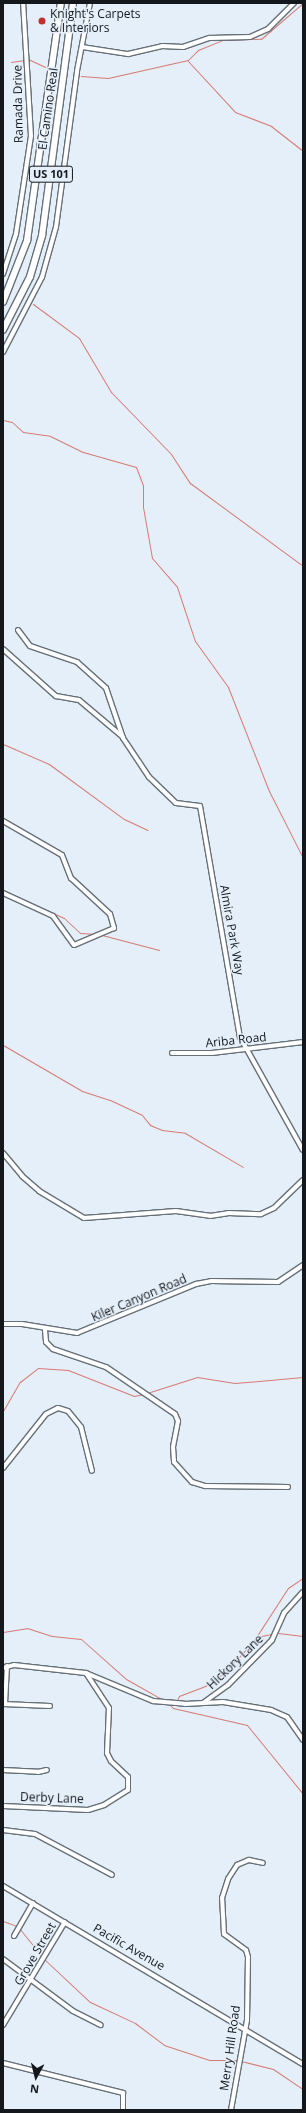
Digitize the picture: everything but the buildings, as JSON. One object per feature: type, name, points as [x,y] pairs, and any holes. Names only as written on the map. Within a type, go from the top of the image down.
[{"type":"highway","name":"El Camino Real","points":[[3,302],[30,226],[61,3]]},
{"type":"highway","name":"El Camino Real","points":[[3,330],[30,277],[42,236],[74,3]]},
{"type":"street","name":"Ramada Drive","points":[[3,274],[5,263],[16,234],[31,136],[23,3]]},
{"type":"street","points":[[3,352],[39,283],[56,227],[82,47],[90,3]]},
{"type":"street","points":[[82,47],[128,54],[162,46],[184,47],[209,38],[250,37],[268,29],[294,3]]},
{"type":"street","points":[[18,630],[30,646],[77,662],[106,688],[123,738]]},
{"type":"street","points":[[3,649],[56,696],[79,700],[123,738]]},
{"type":"street","name":"Almira Park Way","points":[[123,738],[149,777],[170,799],[180,804],[200,806],[240,1037],[303,1150]]},
{"type":"street","points":[[3,821],[62,855],[71,878],[113,919],[114,928],[104,934],[96,935],[72,944],[64,928],[52,916],[3,893]]},
{"type":"street","name":"Ariba Road","points":[[172,1054],[247,1049],[303,1042]]},
{"type":"street","points":[[3,1153],[22,1176],[39,1191],[84,1218],[176,1210],[202,1216],[261,1214],[274,1208],[303,1180]]},
{"type":"street","name":"Kiler Canyon Road","points":[[3,1324],[22,1324],[45,1330],[86,1331],[196,1284],[211,1281],[278,1282],[303,1265]]},
{"type":"street","points":[[45,1330],[46,1342],[53,1349],[96,1362],[149,1395],[175,1414],[178,1421],[173,1447],[174,1462],[192,1482],[205,1486],[288,1487]]},
{"type":"street","points":[[3,1468],[46,1414],[58,1408],[68,1411],[82,1427],[92,1471]]},
{"type":"street","name":"Hickory Lane","points":[[203,1703],[237,1677],[274,1636],[284,1613],[303,1592]]},
{"type":"street","points":[[50,1706],[4,1704],[5,1667],[86,1673],[141,1698],[165,1702],[232,1703],[279,1712],[294,1724],[303,1740]]},
{"type":"street","name":"Derby Lane","points":[[3,1806],[88,1810],[104,1805],[128,1790],[128,1777],[111,1761],[107,1753],[109,1708],[86,1673]]},
{"type":"street","points":[[3,1770],[38,1772],[47,1770]]},
{"type":"street","points":[[3,1830],[35,1834],[112,1875]]},
{"type":"street","name":"Merry Hill Road","points":[[231,2110],[238,2061],[247,2020],[248,1957],[246,1950],[224,1934],[222,1898],[228,1878],[237,1865],[249,1860],[264,1863]]},
{"type":"street","name":"Pacific Avenue","points":[[3,1886],[303,2064]]},
{"type":"street","points":[[14,1936],[33,1903]]},
{"type":"street","name":"Grove Street","points":[[3,2025],[7,2015],[32,1981],[65,1922]]},
{"type":"street","points":[[3,1959],[73,2011],[101,2025]]},
{"type":"street","points":[[3,2063],[123,2093],[122,2110]]},
{"type":"waterway","points":[[81,76],[108,78],[188,60],[198,50],[223,40],[261,39],[303,3]]},
{"type":"waterway","points":[[28,59],[45,67]]},
{"type":"waterway","points":[[11,62],[25,60]]},
{"type":"waterway","points":[[188,61],[235,112],[271,126],[303,151]]},
{"type":"waterway","points":[[33,304],[79,338],[111,392],[171,454],[190,483],[303,566]]},
{"type":"waterway","points":[[3,420],[12,422],[23,432],[50,436],[83,452],[136,467],[143,485],[143,507],[152,558],[177,587],[195,641],[228,687],[269,791],[303,858]]},
{"type":"waterway","points":[[3,744],[49,764],[124,819],[148,830]]},
{"type":"waterway","points":[[3,890],[64,918],[80,933],[95,934]]},
{"type":"waterway","points":[[102,935],[159,950]]},
{"type":"waterway","points":[[3,1045],[82,1091],[110,1100],[142,1115],[150,1125],[162,1130],[185,1133],[243,1167]]},
{"type":"waterway","points":[[3,1411],[20,1382],[38,1368],[68,1370],[134,1396],[144,1394]]},
{"type":"waterway","points":[[147,1393],[197,1377],[235,1383],[303,1377]]},
{"type":"waterway","points":[[176,1702],[179,1696],[205,1686],[223,1674],[253,1642],[288,1588],[303,1578]]},
{"type":"waterway","points":[[3,1632],[27,1628],[52,1636],[81,1639],[126,1679],[165,1701]]},
{"type":"waterway","points":[[278,1633],[303,1636]]},
{"type":"waterway","points":[[256,1637],[272,1634]]},
{"type":"waterway","points":[[169,1704],[173,1708],[247,1725],[303,1794]]},
{"type":"waterway","points":[[3,1921],[17,1926]]},
{"type":"waterway","points":[[19,1928],[42,1956]]},
{"type":"waterway","points":[[44,1959],[90,2002],[135,2023],[164,2045],[209,2060],[238,2060]]},
{"type":"waterway","points":[[241,2061],[273,2069],[303,2089]]},
{"type":"place","name":"Knight's Carpets & Interiors","points":[[42,21]]}]
